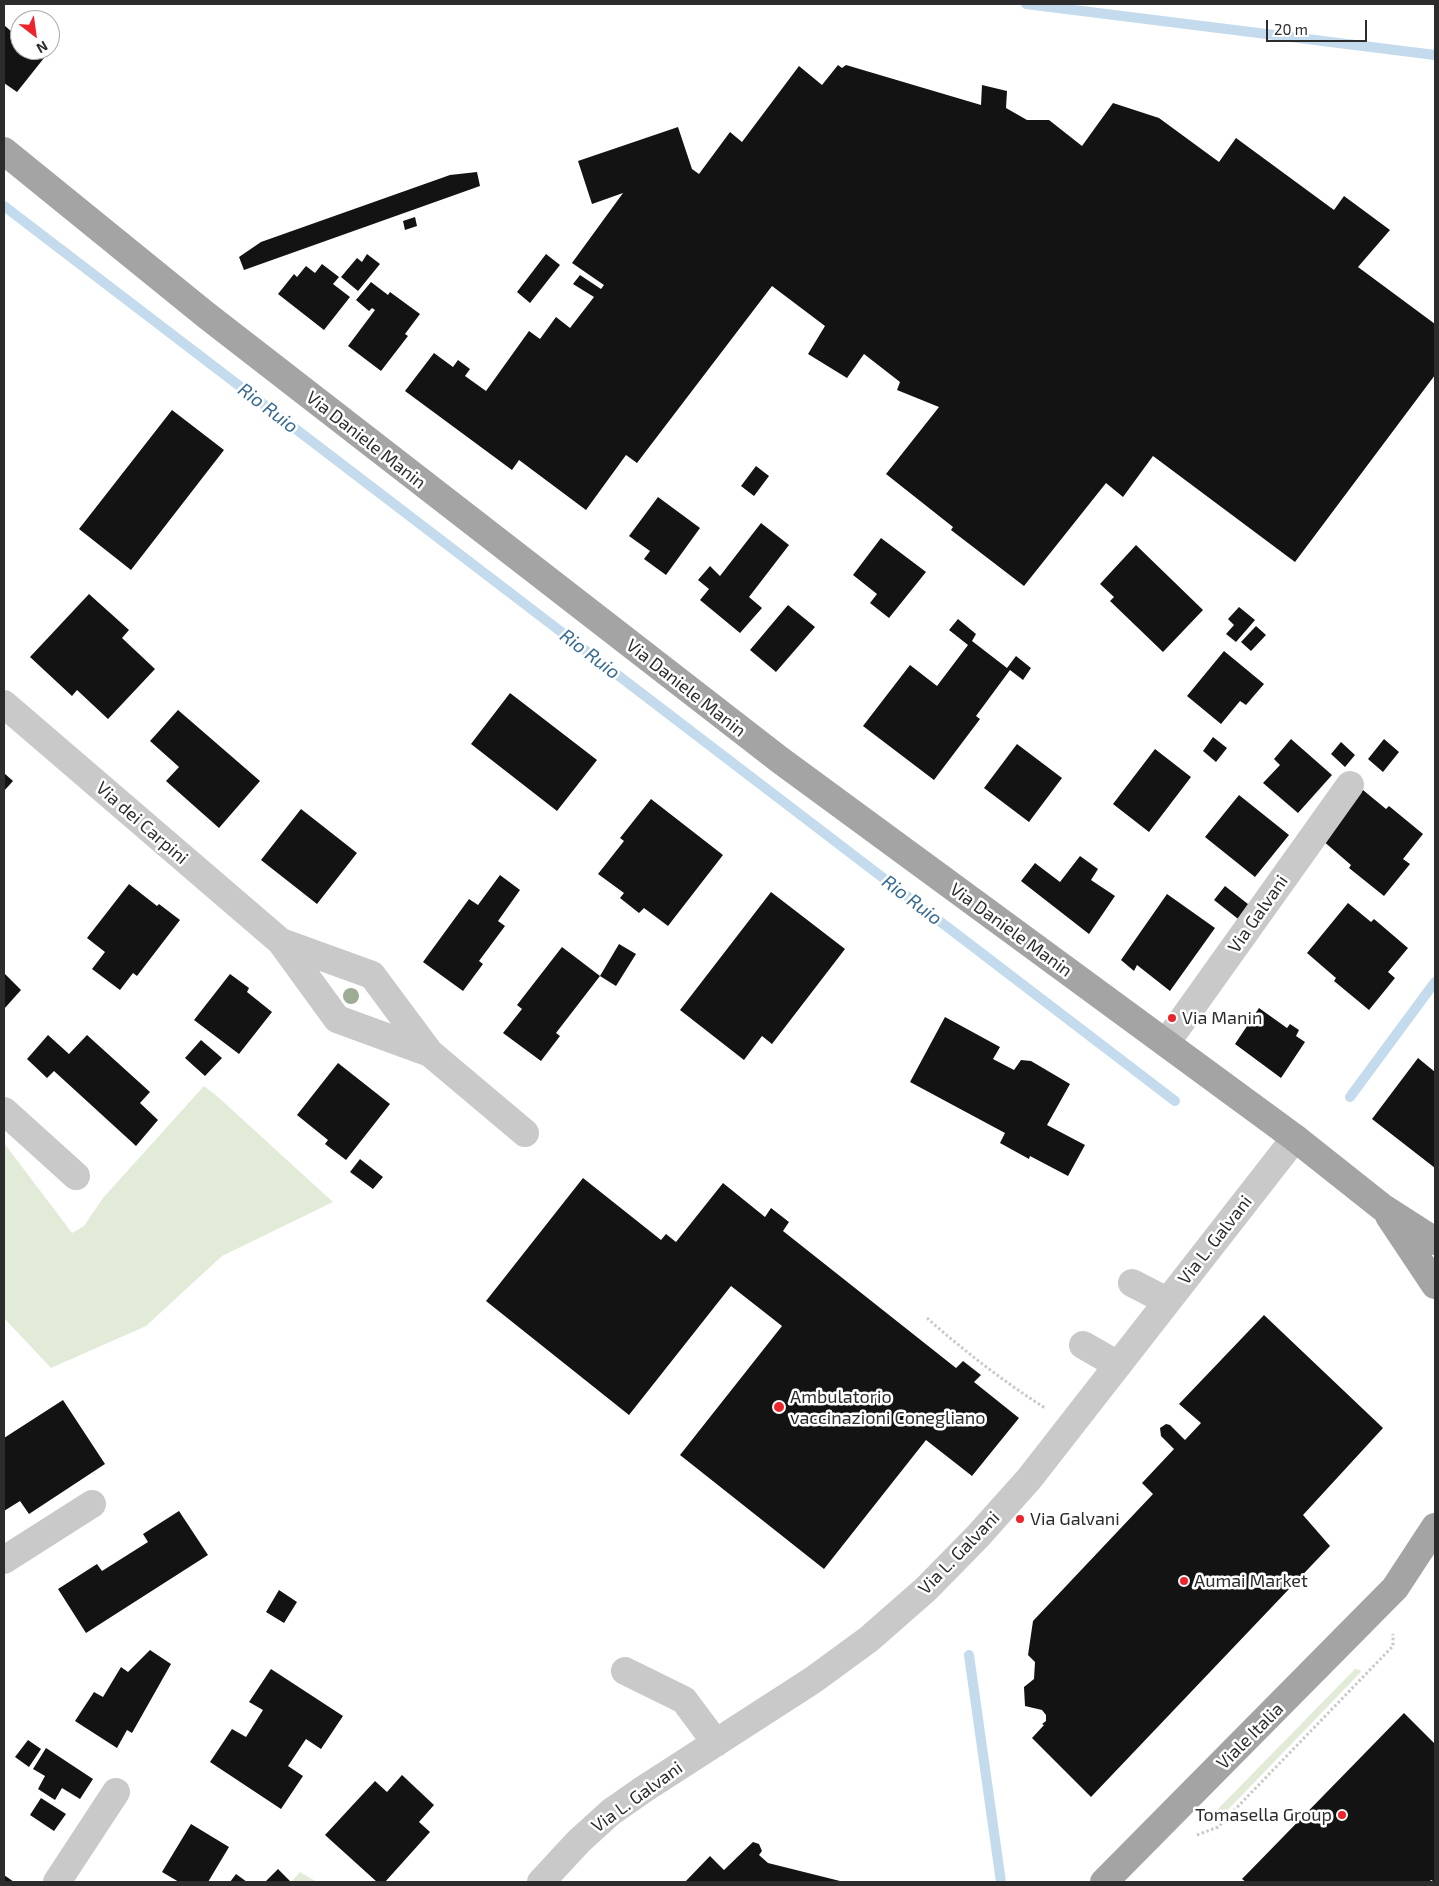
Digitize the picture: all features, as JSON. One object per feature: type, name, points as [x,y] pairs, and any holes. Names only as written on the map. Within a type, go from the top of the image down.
[{"type":"main road","name":"Via Daniele Manin","points":[[4,151],[206,315],[772,754],[1294,1138],[1382,1206],[1435,1241]]},
{"type":"main road","name":"Via Daniele Manin","points":[[1382,1206],[1435,1285]]},
{"type":"main road","name":"Viale Italia","points":[[1396,1588],[1435,1527]]},
{"type":"main road","name":"Viale Italia","points":[[1104,1882],[1396,1588],[1435,1562]]},
{"type":"street","name":"Via dei Carpini","points":[[4,704],[281,942],[337,1019],[430,1053]]},
{"type":"street","name":"Via Galvani","points":[[1166,1044],[1350,785]]},
{"type":"street","name":"Via dei Carpini","points":[[281,942],[372,975],[430,1053],[524,1133]]},
{"type":"street","points":[[4,1112],[76,1176]]},
{"type":"street","name":"Via L. Galvani","points":[[541,1882],[579,1841],[611,1812],[813,1680],[869,1639],[926,1589],[978,1536],[1029,1479],[1294,1138]]},
{"type":"street","points":[[1132,1283],[1167,1301]]},
{"type":"street","points":[[1083,1345],[1118,1364]]},
{"type":"street","points":[[4,1560],[92,1504]]},
{"type":"street","points":[[624,1671],[684,1700],[716,1743]]},
{"type":"street","points":[[57,1882],[116,1792]]},
{"type":"path","points":[[927,1318],[956,1344],[1006,1382],[1050,1411]]},
{"type":"path","points":[[1189,1837],[1218,1827],[1393,1646]]},
{"type":"green space","points":[[204,1086],[333,1202],[222,1256],[146,1326],[51,1368],[4,1318],[4,1143],[72,1233],[84,1226],[103,1198]]},
{"type":"green space","points":[[1355,1669],[1361,1672],[1219,1819],[1214,1818],[1214,1813]]},
{"type":"green space","points":[[300,1872],[317,1882],[291,1882]]},
{"type":"building","points":[[4,25],[10,30],[10,60],[42,60],[17,92],[4,83]]},
{"type":"building","points":[[838,65],[842,68],[846,65],[981,105],[982,85],[1007,91],[1006,108],[1027,120],[1049,120],[1082,146],[1113,103],[1159,118],[1219,162],[1236,138],[1334,210],[1344,196],[1390,230],[1358,267],[1435,324],[1435,375],[1295,562],[1153,456],[1123,497],[1106,483],[1024,586],[951,530],[953,527],[886,474],[939,407],[897,390],[900,382],[864,354],[847,378],[808,354],[825,326],[772,286],[637,463],[626,455],[586,510],[519,460],[512,470],[405,391],[434,353],[453,367],[458,360],[470,369],[465,376],[486,391],[529,331],[540,339],[556,317],[570,328],[594,297],[573,284],[580,275],[601,289],[604,285],[572,263],[623,193],[592,204],[578,161],[678,127],[692,169],[699,174],[730,132],[742,142],[799,66],[822,85]]},
{"type":"building","points":[[477,172],[480,186],[244,270],[239,257],[261,242],[450,175]]},
{"type":"building","points":[[415,217],[417,226],[405,230],[403,221]]},
{"type":"building","points":[[367,254],[380,264],[358,291],[341,277],[357,258],[362,262]]},
{"type":"building","points":[[546,254],[560,265],[530,303],[517,292]]},
{"type":"building","points":[[322,264],[339,277],[333,284],[350,297],[324,330],[278,294],[294,274],[297,277],[306,266],[315,273]]},
{"type":"building","points":[[371,282],[388,295],[390,292],[420,314],[405,334],[408,336],[381,371],[348,346],[375,310],[372,308],[369,311],[356,300]]},
{"type":"building","points":[[172,410],[224,450],[131,570],[79,529]]},
{"type":"building","points":[[756,466],[769,476],[754,496],[741,486]]},
{"type":"building","points":[[658,497],[700,528],[666,575],[644,559],[650,551],[629,536]]},
{"type":"building","points":[[761,523],[789,545],[749,597],[762,608],[740,633],[700,600],[709,589],[698,580],[710,566],[720,576]]},
{"type":"building","points":[[881,538],[926,572],[889,618],[870,603],[877,594],[853,575]]},
{"type":"building","points":[[1136,545],[1203,610],[1163,652],[1110,601],[1114,597],[1100,584]]},
{"type":"building","points":[[89,594],[129,630],[122,638],[155,669],[108,719],[77,690],[72,696],[30,657]]},
{"type":"building","points":[[788,605],[815,627],[776,672],[750,650]]},
{"type":"building","points":[[1239,607],[1255,620],[1236,642],[1226,634],[1234,625],[1228,619]]},
{"type":"building","points":[[958,619],[976,634],[972,641],[1007,668],[1016,656],[1031,668],[1023,680],[1010,670],[976,716],[980,719],[934,780],[863,726],[910,665],[937,686],[968,645],[949,630]]},
{"type":"building","points":[[1256,626],[1266,635],[1251,651],[1241,642]]},
{"type":"building","points":[[1224,651],[1264,684],[1246,705],[1240,701],[1221,724],[1187,696]]},
{"type":"building","points":[[510,693],[597,760],[557,811],[471,744]]},
{"type":"building","points":[[178,710],[260,781],[219,828],[166,781],[179,767],[150,741]]},
{"type":"building","points":[[1213,737],[1227,748],[1216,762],[1203,751]]},
{"type":"building","points":[[1291,739],[1332,775],[1298,813],[1263,783],[1280,765],[1274,759]]},
{"type":"building","points":[[1384,739],[1399,752],[1383,772],[1368,759]]},
{"type":"building","points":[[1341,742],[1355,755],[1345,767],[1331,754]]},
{"type":"building","points":[[1017,744],[1062,778],[1029,822],[984,788]]},
{"type":"building","points":[[1155,749],[1191,777],[1149,832],[1113,804]]},
{"type":"building","points":[[4,773],[13,781],[4,791]]},
{"type":"building","points":[[1363,790],[1386,809],[1389,806],[1423,834],[1403,859],[1410,864],[1384,896],[1349,868],[1351,865],[1322,840]]},
{"type":"building","points":[[1239,795],[1289,835],[1255,877],[1205,837]]},
{"type":"building","points":[[651,799],[723,855],[668,926],[644,908],[639,913],[620,898],[624,893],[598,874],[624,841],[620,838]]},
{"type":"building","points":[[301,809],[357,853],[317,904],[261,860]]},
{"type":"building","points":[[1080,856],[1098,869],[1091,880],[1115,896],[1089,934],[1021,881],[1035,863],[1060,882]]},
{"type":"building","points":[[500,875],[520,890],[498,921],[505,926],[479,961],[483,964],[463,991],[423,962],[469,899],[478,905]]},
{"type":"building","points":[[129,884],[157,906],[159,904],[180,920],[137,976],[133,973],[120,990],[92,969],[105,952],[87,938]]},
{"type":"building","points":[[1225,886],[1253,908],[1242,922],[1214,900]]},
{"type":"building","points":[[771,892],[845,949],[772,1044],[762,1036],[744,1060],[680,1010]]},
{"type":"building","points":[[1167,894],[1215,928],[1170,991],[1137,965],[1134,971],[1121,960]]},
{"type":"building","points":[[1348,903],[1371,922],[1374,919],[1408,948],[1388,972],[1395,978],[1369,1010],[1334,981],[1336,978],[1307,953]]},
{"type":"building","points":[[619,944],[636,954],[616,986],[600,976]]},
{"type":"building","points":[[562,947],[600,976],[556,1033],[560,1036],[541,1061],[503,1033],[522,1009],[517,1005]]},
{"type":"building","points":[[4,973],[21,990],[4,1009]]},
{"type":"building","points":[[230,974],[249,988],[247,992],[272,1012],[239,1054],[194,1020]]},
{"type":"building","points":[[1259,1008],[1287,1028],[1290,1024],[1299,1030],[1296,1036],[1305,1042],[1281,1078],[1235,1044]]},
{"type":"building","points":[[945,1017],[1000,1047],[993,1059],[1014,1070],[1021,1060],[1031,1061],[1070,1084],[1047,1125],[1085,1145],[1068,1176],[1030,1156],[1029,1159],[1000,1143],[1005,1133],[910,1082]]},
{"type":"building","points":[[48,1035],[69,1054],[87,1035],[150,1092],[140,1103],[158,1120],[136,1146],[54,1071],[47,1078],[27,1059]]},
{"type":"building","points":[[201,1040],[222,1058],[205,1076],[185,1058]]},
{"type":"building","points":[[1418,1058],[1435,1072],[1435,1168],[1372,1119]]},
{"type":"building","points":[[338,1063],[390,1104],[346,1160],[325,1144],[328,1140],[297,1115]]},
{"type":"building","points":[[360,1159],[383,1177],[373,1189],[350,1172]]},
{"type":"building","points":[[583,1178],[661,1240],[666,1234],[676,1242],[723,1183],[765,1217],[771,1208],[789,1222],[783,1231],[956,1368],[963,1361],[981,1375],[974,1382],[1019,1418],[972,1476],[926,1440],[824,1569],[680,1455],[782,1326],[731,1286],[629,1415],[486,1301]]},
{"type":"building","name":"Aumai Market","points":[[1264,1315],[1383,1428],[1303,1515],[1330,1546],[1091,1797],[1032,1738],[1046,1721],[1046,1715],[1042,1710],[1025,1706],[1024,1687],[1034,1679],[1035,1662],[1028,1655],[1033,1621],[1153,1494],[1142,1483],[1174,1449],[1161,1436],[1160,1428],[1166,1424],[1170,1425],[1185,1440],[1201,1423],[1179,1404]]},
{"type":"building","points":[[63,1400],[105,1464],[29,1514],[20,1501],[4,1511],[4,1438]]},
{"type":"building","points":[[179,1511],[208,1555],[86,1633],[58,1589],[97,1564],[102,1571],[148,1542],[143,1534]]},
{"type":"building","points":[[279,1590],[297,1602],[284,1623],[266,1612]]},
{"type":"building","points":[[150,1650],[171,1664],[132,1733],[127,1730],[117,1748],[75,1721],[94,1692],[103,1697],[121,1667],[128,1672]]},
{"type":"building","points":[[271,1669],[343,1716],[321,1749],[306,1739],[288,1766],[303,1776],[281,1809],[210,1762],[232,1729],[246,1737],[263,1710],[249,1702]]},
{"type":"building","points":[[1404,1713],[1435,1744],[1435,1882],[1431,1880],[1429,1882],[1246,1882],[1242,1879]]},
{"type":"building","points":[[28,1740],[41,1749],[29,1767],[15,1757]]},
{"type":"building","points":[[46,1748],[93,1779],[80,1799],[62,1788],[55,1800],[38,1789],[45,1776],[33,1769]]},
{"type":"building","points":[[402,1775],[434,1805],[419,1822],[430,1832],[385,1882],[377,1882],[325,1835],[375,1781],[387,1792]]},
{"type":"building","points":[[41,1798],[66,1814],[54,1831],[30,1815]]},
{"type":"building","points":[[191,1824],[229,1847],[208,1882],[179,1882],[162,1872]]},
{"type":"building","points":[[753,1842],[759,1844],[762,1851],[759,1855],[768,1863],[844,1882],[685,1882],[710,1856],[724,1870]]},
{"type":"building","points":[[278,1869],[289,1882],[265,1882]]},
{"type":"building","points":[[236,1874],[247,1882],[230,1882]]},
{"type":"building","points":[[4,1875],[14,1882],[4,1882]]},
{"type":"waterway","points":[[1026,4],[1435,55]]},
{"type":"waterway","name":"Rio Ruio","points":[[4,206],[1175,1101]]},
{"type":"waterway","points":[[1350,1097],[1435,982]]},
{"type":"waterway","points":[[969,1655],[1001,1882]]},
{"type":"place","name":"Via Manin","points":[[1172,1018]]},
{"type":"place","name":"Ambulatorio vaccinazioni Conegliano","points":[[779,1407]]},
{"type":"place","name":"Via Galvani","points":[[1020,1519]]},
{"type":"place","name":"Aumai Market","points":[[1184,1581]]},
{"type":"place","name":"Tomasella Group","points":[[1342,1815]]}]
